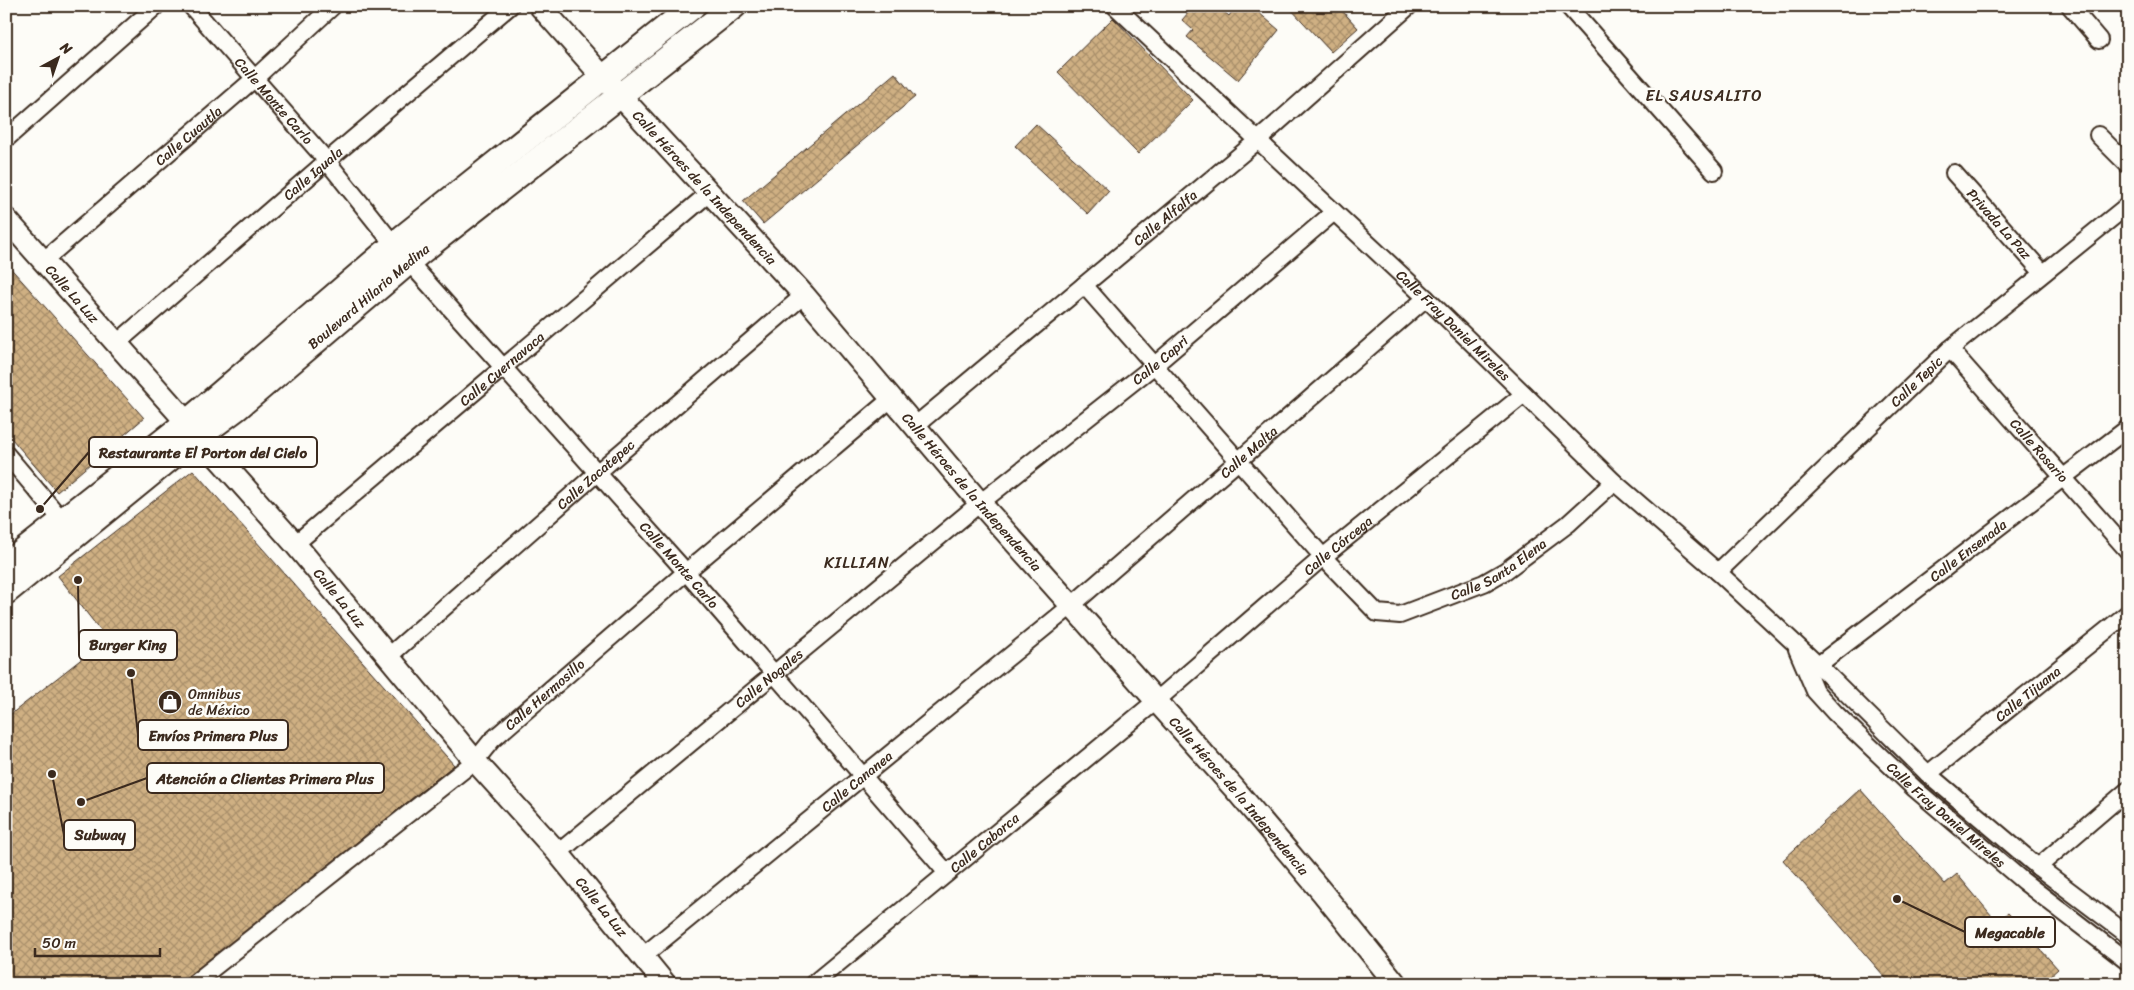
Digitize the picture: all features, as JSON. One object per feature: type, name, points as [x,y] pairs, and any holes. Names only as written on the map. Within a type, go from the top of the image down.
[{"type":"main road","name":"Boulevard Hilario Medina","points":[[6,565],[61,519],[192,430],[237,408],[401,253],[603,78],[693,6]]},
{"type":"main road","name":"Boulevard Hilario Medina","points":[[401,253],[621,96],[734,6]]},
{"type":"main road","name":"Boulevard Hilario Medina","points":[[6,592],[192,430]]},
{"type":"street","points":[[6,139],[156,6]]},
{"type":"street","name":"Calle Monte Carlo","points":[[191,6],[326,161],[401,253],[598,472],[865,776],[947,873]]},
{"type":"street","name":"Calle Cuautla","points":[[42,261],[254,79],[333,6]]},
{"type":"street","name":"Calle Iguala","points":[[117,344],[326,161],[510,6]]},
{"type":"street","name":"Calle Héroes de la Independencia","points":[[540,6],[603,78],[804,295],[916,425],[980,503],[1234,788],[1322,892],[1396,984]]},
{"type":"street","name":"Calle Fray Daniel Mireles","points":[[1116,6],[1258,142],[1426,298],[1614,482],[1718,572],[1794,642],[1813,669],[1928,774],[2038,867],[2128,935]]},
{"type":"street","name":"Calle Alfalfa","points":[[916,425],[1258,142],[1409,6]]},
{"type":"street","points":[[1568,6],[1714,171]]},
{"type":"street","points":[[2070,6],[2099,40]]},
{"type":"street","points":[[2098,135],[2128,165]]},
{"type":"street","name":"Privada La Paz","points":[[1954,173],[2043,273]]},
{"type":"street","name":"Calle Cuernavaca","points":[[295,544],[709,193]]},
{"type":"street","name":"Calle Tepic","points":[[1718,572],[1950,349],[2128,205]]},
{"type":"street","name":"Calle Capri","points":[[980,503],[1156,364],[1334,212]]},
{"type":"street","name":"Calle La Luz","points":[[6,219],[295,544],[475,761],[558,853],[665,984]]},
{"type":"street","points":[[1084,285],[1156,364],[1323,557]]},
{"type":"street","name":"Calle Zacatepec","points":[[389,656],[598,472],[804,295]]},
{"type":"street","name":"Calle Malta","points":[[1071,606],[1426,298]]},
{"type":"street","name":"Calle Rosario","points":[[1950,349],[2128,551]]},
{"type":"street","name":"Calle Córcega","points":[[1156,701],[1323,557],[1524,394]]},
{"type":"street","name":"Calle Hermosillo","points":[[193,984],[475,761],[492,740],[686,572],[892,398]]},
{"type":"street","name":"Calle Ensenada","points":[[1813,669],[2064,480],[2128,428]]},
{"type":"street","points":[[6,454],[61,519]]},
{"type":"street","name":"Calle Santa Elena","points":[[1323,557],[1377,614],[1400,615],[1484,582],[1526,557],[1568,524],[1614,482]]},
{"type":"street","name":"Calle Nogales","points":[[558,853],[980,503]]},
{"type":"street","name":"Calle Cananea","points":[[643,956],[1071,606]]},
{"type":"street","name":"Calle Tijuana","points":[[1928,774],[2128,613]]},
{"type":"street","name":"Calle Fray Daniel Mireles","points":[[1813,669],[1815,691],[1823,702],[1915,789],[2023,881],[2128,962]]},
{"type":"street","name":"Calle Caborca","points":[[812,984],[1156,701]]},
{"type":"street","points":[[2038,867],[2128,790]]},
{"type":"building","points":[[1194,6],[1217,6],[1229,16],[1236,6],[1251,6],[1279,30],[1238,80],[1187,37],[1193,30],[1182,20]]},
{"type":"building","points":[[1288,6],[1338,6],[1358,28],[1331,52]]},
{"type":"building","points":[[1113,18],[1193,100],[1138,154],[1058,72]]},
{"type":"building","points":[[895,73],[915,97],[763,224],[743,201]]},
{"type":"building","points":[[1036,124],[1109,191],[1088,214],[1015,146]]},
{"type":"building","points":[[6,263],[144,418],[57,492],[6,432]]},
{"type":"building","points":[[193,470],[454,765],[180,984],[6,984],[6,718],[107,639],[58,576]]},
{"type":"building","points":[[1860,789],[1945,884],[1957,874],[1997,922],[2008,913],[2058,969],[2041,984],[1891,984],[1783,860]]},
{"type":"place","name":"Restaurante El Porton del Cielo","points":[[40,509]]},
{"type":"place","name":"Burger King","points":[[78,580]]},
{"type":"place","name":"Envíos Primera Plus","points":[[131,673]]},
{"type":"place","name":"Omnibus de México","points":[[170,702]]},
{"type":"place","name":"Subway","points":[[52,774]]},
{"type":"place","name":"Atención a Clientes Primera Plus","points":[[81,802]]},
{"type":"place","name":"Megacable","points":[[1897,899]]},
{"type":"district","name":"EL SAUSALITO","points":[[1704,95]]},
{"type":"district","name":"KILLIAN","points":[[857,562]]}]
